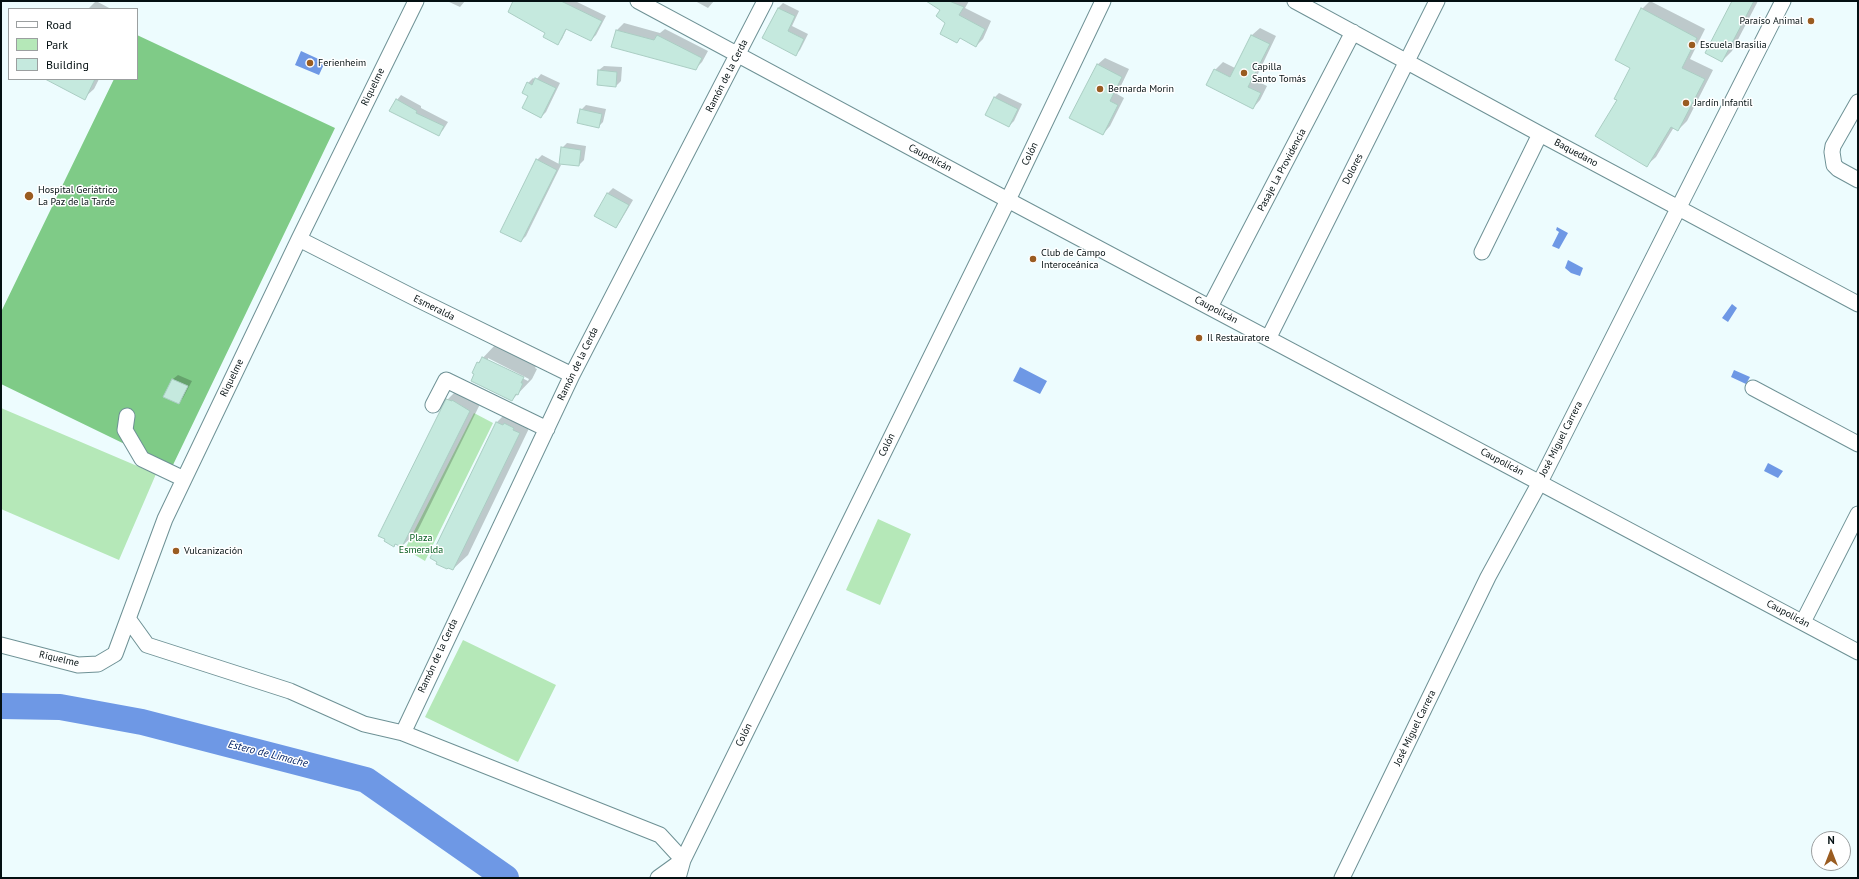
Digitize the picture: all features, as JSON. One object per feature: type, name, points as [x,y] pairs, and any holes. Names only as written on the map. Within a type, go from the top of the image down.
[{"type":"street","name":"Riquelme","points":[[1,645],[78,665],[88,666],[106,660],[115,654],[129,620],[165,519],[299,239],[416,1]]},
{"type":"street","name":"Caupolicán","points":[[638,1],[1008,200],[1858,652]]},
{"type":"street","name":"Ramón de la Cerda","points":[[403,733],[446,638],[572,375],[765,1]]},
{"type":"street","name":"Colón","points":[[658,878],[683,860],[1008,200],[1104,1]]},
{"type":"street","name":"Baquedano","points":[[1295,1],[1858,304]]},
{"type":"street","name":"Dolores","points":[[1268,337],[1437,1]]},
{"type":"street","name":"José Miguel Carrera","points":[[1342,878],[1488,577],[1540,482],[1783,1]]},
{"type":"street","name":"Pasaje La Providencia","points":[[1210,307],[1353,32]]},
{"type":"street","points":[[1858,102],[1833,146],[1832,159],[1838,170],[1858,180]]},
{"type":"street","points":[[1482,252],[1540,134]]},
{"type":"street","name":"Esmeralda","points":[[299,239],[572,375]]},
{"type":"street","points":[[433,405],[446,380],[547,429]]},
{"type":"street","points":[[1753,388],[1858,444]]},
{"type":"street","points":[[127,416],[125,430],[142,459],[184,479]]},
{"type":"street","points":[[1803,622],[1854,532],[1858,514]]},
{"type":"street","points":[[129,620],[147,645],[290,691],[364,724],[403,733],[660,835],[683,860],[678,878]]},
{"type":"green space","points":[[138,35],[335,128],[172,467],[1,384],[1,312],[114,80],[138,80]]},
{"type":"green space","points":[[1,408],[156,474],[119,560],[1,509]]},
{"type":"green space","name":"Plaza Esmeralda","points":[[474,413],[493,423],[425,561],[405,549]]},
{"type":"green space","points":[[878,519],[911,534],[880,605],[846,590]]},
{"type":"green space","points":[[463,640],[556,685],[518,762],[425,717]]},
{"type":"water","name":"Ferienheim","points":[[301,51],[325,62],[319,75],[295,65]]},
{"type":"water","points":[[1557,227],[1568,233],[1559,249],[1552,246],[1559,232],[1556,230]]},
{"type":"water","points":[[1568,260],[1583,268],[1580,276],[1571,273],[1565,268]]},
{"type":"water","points":[[1732,304],[1737,308],[1728,322],[1722,318]]},
{"type":"water","points":[[1020,367],[1047,381],[1040,394],[1013,381]]},
{"type":"water","points":[[1734,370],[1750,377],[1746,384],[1731,377]]},
{"type":"water","points":[[1768,463],[1783,471],[1778,478],[1764,471]]},
{"type":"building","points":[[513,1],[561,1],[602,21],[591,41],[566,29],[558,45],[543,37],[545,33],[508,12]]},
{"type":"building","points":[[926,1],[949,1],[964,7],[959,15],[985,29],[976,47],[960,38],[957,43],[940,34],[945,23],[936,16],[940,10]]},
{"type":"building","points":[[1732,1],[1754,1],[1722,62],[1705,53]]},
{"type":"building","points":[[778,8],[795,16],[788,31],[804,39],[796,56],[762,38]]},
{"type":"building","points":[[1641,8],[1697,38],[1682,68],[1705,79],[1678,131],[1671,127],[1647,167],[1595,136],[1617,100],[1614,99],[1630,68],[1615,60]]},
{"type":"building","points":[[616,30],[654,40],[657,35],[702,58],[696,70],[611,47]]},
{"type":"building","name":"Capilla Santo Tomás","points":[[1251,35],[1270,44],[1248,87],[1261,93],[1253,109],[1206,85],[1214,69],[1230,77]]},
{"type":"building","name":"Bernarda Morin","points":[[1097,64],[1122,77],[1110,101],[1118,105],[1103,135],[1069,118]]},
{"type":"building","points":[[598,70],[617,72],[616,87],[597,85]]},
{"type":"building","points":[[535,78],[556,88],[541,118],[522,108],[528,96],[522,93],[527,82],[532,85]]},
{"type":"building","points":[[47,80],[95,80],[85,100]]},
{"type":"building","points":[[994,97],[1018,109],[1009,127],[985,115]]},
{"type":"building","points":[[396,99],[417,111],[416,113],[444,126],[439,136],[389,111]]},
{"type":"building","points":[[580,109],[602,114],[599,128],[577,123]]},
{"type":"building","points":[[561,147],[581,150],[579,166],[559,164]]},
{"type":"building","points":[[536,159],[557,170],[521,242],[500,232]]},
{"type":"building","points":[[607,193],[629,205],[616,228],[594,216]]},
{"type":"building","points":[[482,357],[524,377],[518,395],[516,394],[512,401],[471,381],[474,374],[472,373],[477,362],[479,363]]},
{"type":"building","points":[[172,379],[188,386],[179,404],[163,397]]},
{"type":"building","points":[[446,399],[452,400],[470,411],[402,547],[395,544],[394,547],[384,541],[385,539],[378,536]]},
{"type":"building","points":[[496,422],[503,425],[504,423],[520,433],[453,570],[447,569],[436,564],[437,562],[430,558]]},
{"type":"waterway","name":"Estero de Limache","points":[[1,706],[60,707],[142,722],[366,780],[506,878]]},
{"type":"place","name":"Paraíso Animal","points":[[1811,21]]},
{"type":"place","name":"Escuela Brasilia","points":[[1692,45]]},
{"type":"place","name":"Ferienheim","points":[[310,63]]},
{"type":"place","name":"Capilla Santo Tomás","points":[[1244,73]]},
{"type":"place","name":"Bernarda Morin","points":[[1100,89]]},
{"type":"place","name":"Jardín Infantil","points":[[1686,103]]},
{"type":"place","name":"Hospital Geriátrico La Paz de la Tarde","points":[[29,196]]},
{"type":"place","name":"Club de Campo Interoceánica","points":[[1033,259]]},
{"type":"place","name":"Il Restauratore","points":[[1199,338]]},
{"type":"place","name":"Vulcanización","points":[[176,551]]}]
